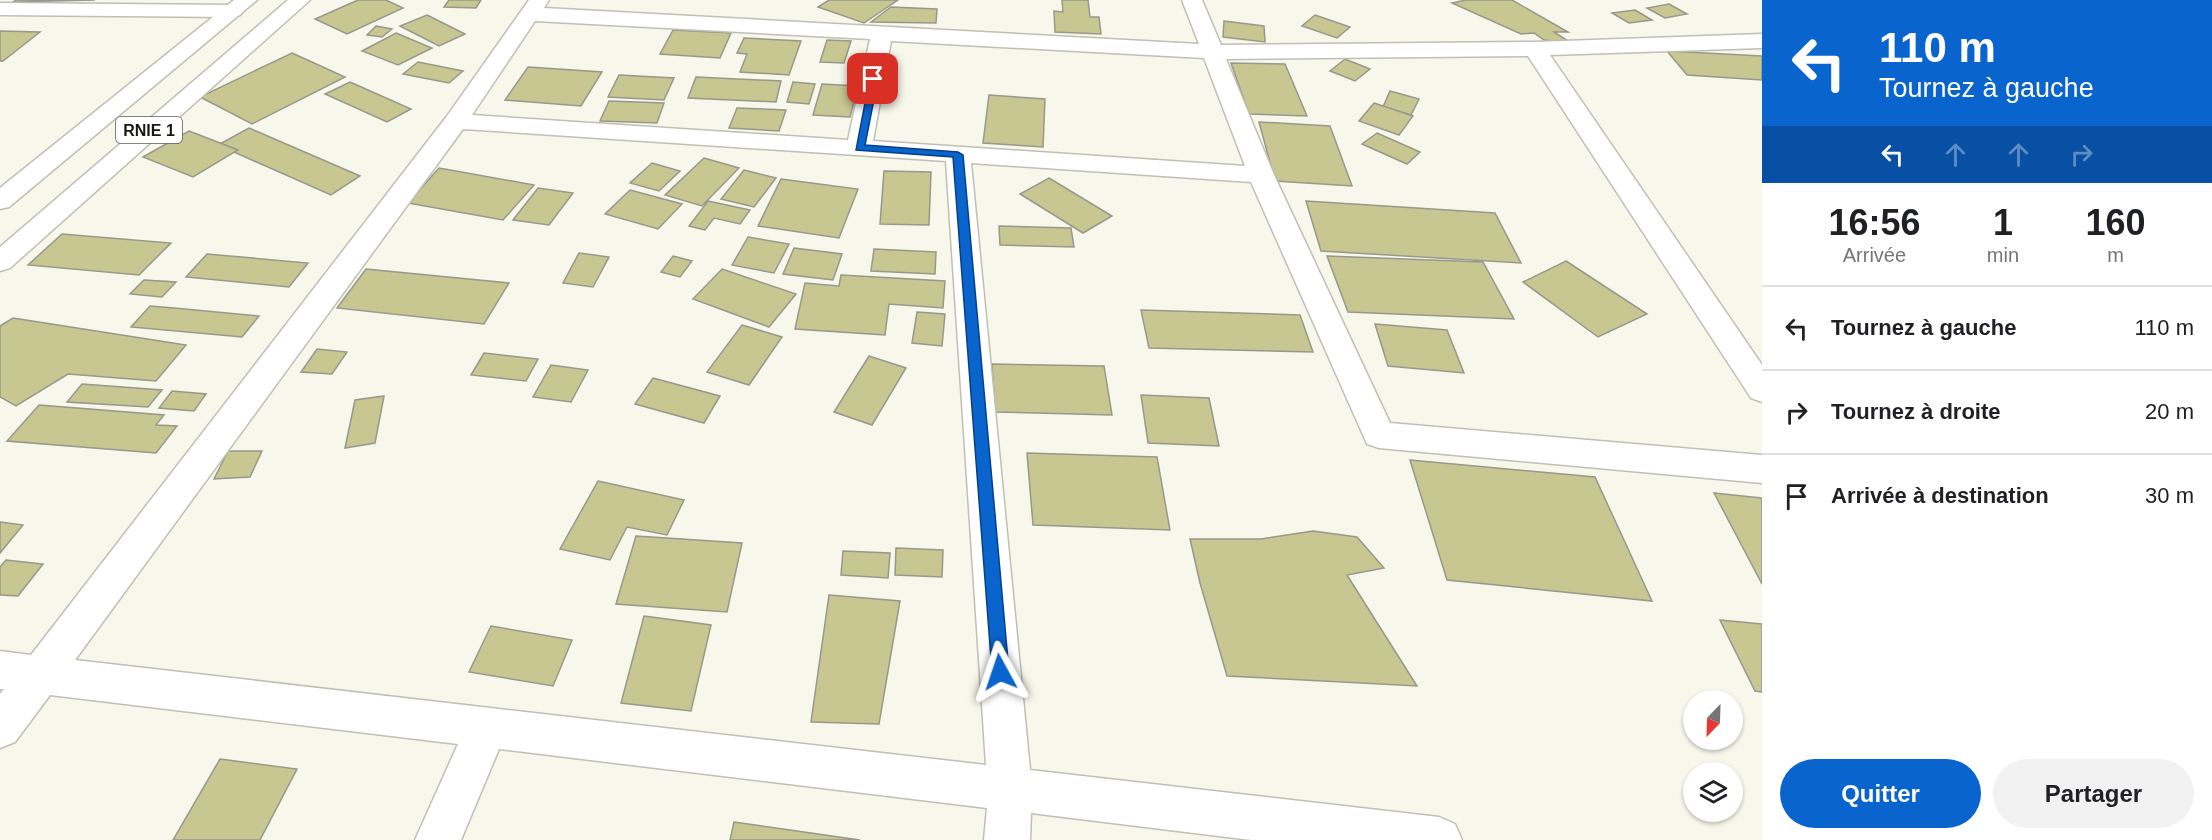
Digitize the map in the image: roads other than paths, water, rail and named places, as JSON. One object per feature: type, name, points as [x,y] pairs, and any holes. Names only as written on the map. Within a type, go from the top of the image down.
[{"type":"main road","name":"RNIE 1","points":[[0,262],[78,191],[300,0]]},
{"type":"main road","points":[[1192,0],[1215,52],[1261,175],[1379,435],[1762,469]]},
{"type":"main road","points":[[0,9],[98,5],[240,6]]},
{"type":"main road","name":"RNIE 1","points":[[0,201],[240,6]]},
{"type":"main road","points":[[0,728],[456,121],[534,7],[882,33],[1215,52],[1535,49],[1762,41]]},
{"type":"main road","points":[[859,148],[882,33]]},
{"type":"main road","points":[[1535,49],[1762,390]]},
{"type":"main road","points":[[456,121],[1261,175]]},
{"type":"main road","points":[[958,155],[1010,789],[1007,840]]},
{"type":"main road","points":[[0,670],[1439,840]]},
{"type":"main road","points":[[438,840],[486,729]]}]
